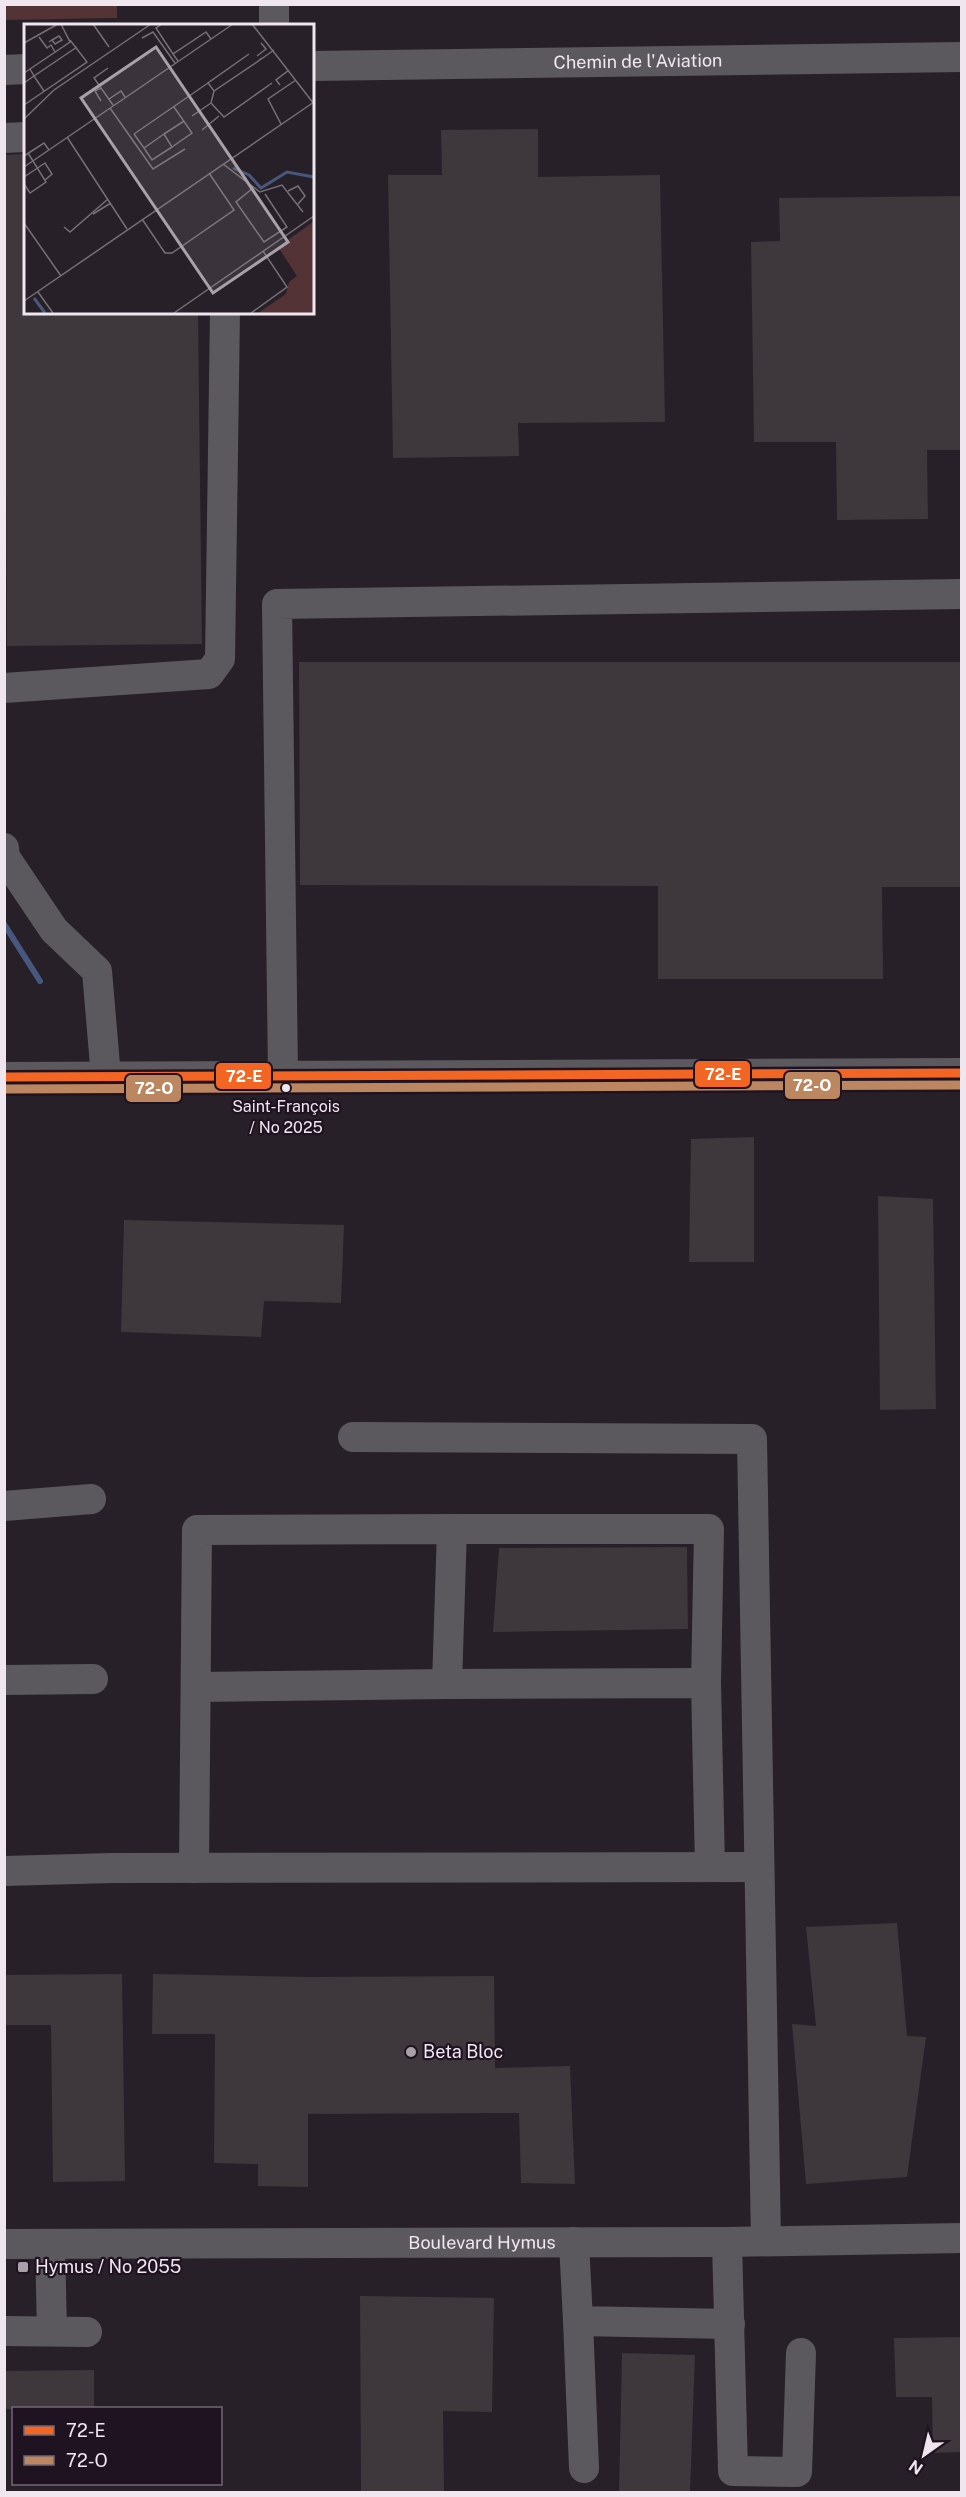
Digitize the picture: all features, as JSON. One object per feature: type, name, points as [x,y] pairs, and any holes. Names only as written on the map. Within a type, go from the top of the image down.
[{"type":"street","points":[[274,4],[274,24]]},
{"type":"street","name":"Chemin de l'Aviation","points":[[314,66],[962,57]]},
{"type":"street","points":[[4,70],[24,69]]},
{"type":"street","points":[[4,138],[24,137]]},
{"type":"street","points":[[4,688],[209,674],[220,659],[225,314]]},
{"type":"street","points":[[283,1076],[277,604],[962,594]]},
{"type":"street","points":[[4,848],[6,857],[54,930],[97,971],[106,1077]]},
{"type":"street","points":[[4,1077],[962,1073]]},
{"type":"street","points":[[353,1437],[752,1439],[766,2241]]},
{"type":"street","points":[[4,1506],[92,1499]]},
{"type":"street","points":[[194,1868],[197,1530],[452,1529],[709,1529],[706,1683],[710,1867]]},
{"type":"street","points":[[447,1684],[452,1529]]},
{"type":"street","points":[[4,1680],[93,1679]]},
{"type":"street","points":[[197,1687],[706,1683]]},
{"type":"street","points":[[4,1871],[194,1868],[759,1867]]},
{"type":"street","name":"Boulevard Hymus","points":[[4,2244],[727,2242],[962,2238]]},
{"type":"street","points":[[574,2242],[584,2468]]},
{"type":"street","points":[[727,2242],[733,2482],[797,2472],[801,2353]]},
{"type":"street","points":[[50,2244],[52,2331]]},
{"type":"street","points":[[578,2321],[730,2324]]},
{"type":"street","points":[[4,2331],[87,2332]]},
{"type":"shaded area","points":[[4,5],[117,5],[117,18],[5,20]]},
{"type":"building","points":[[538,129],[538,177],[660,175],[665,422],[518,423],[519,456],[393,458],[388,175],[442,175],[441,130]]},
{"type":"building","points":[[24,154],[24,314],[198,314],[202,644],[7,646],[4,155]]},
{"type":"building","points":[[962,196],[962,450],[927,450],[928,519],[837,520],[836,442],[754,442],[751,242],[780,241],[779,198]]},
{"type":"building","points":[[299,662],[962,662],[962,887],[882,887],[883,979],[658,979],[658,886],[300,885]]},
{"type":"building","points":[[754,1137],[754,1262],[689,1262],[691,1139]]},
{"type":"building","points":[[878,1196],[933,1199],[936,1409],[880,1410]]},
{"type":"building","points":[[124,1220],[344,1225],[341,1303],[264,1301],[261,1337],[121,1332]]},
{"type":"building","points":[[687,1547],[688,1629],[493,1632],[499,1548]]},
{"type":"building","points":[[897,1923],[907,2036],[926,2037],[907,2177],[806,2184],[792,2024],[816,2026],[806,1927]]},
{"type":"building","points":[[122,1974],[125,2181],[53,2182],[51,2025],[4,2025],[4,1975]]},
{"type":"building","points":[[153,1974],[309,1977],[494,1976],[495,2068],[570,2066],[575,2184],[521,2183],[519,2113],[308,2114],[308,2187],[258,2186],[258,2164],[214,2163],[215,2034],[152,2034]]},
{"type":"building","points":[[360,2296],[494,2298],[492,2412],[443,2411],[444,2493],[361,2493]]},
{"type":"building","points":[[962,2337],[962,2452],[933,2453],[932,2397],[896,2397],[894,2338]]},
{"type":"building","points":[[622,2353],[695,2355],[690,2493],[619,2493]]},
{"type":"building","points":[[94,2370],[94,2407],[12,2407],[12,2409],[4,2409],[4,2371]]},
{"type":"waterway","points":[[4,924],[40,981]]},
{"type":"transit line","name":"72-E","points":[[4,1077],[962,1073]]},
{"type":"transit line","name":"72-O","points":[[4,1089],[962,1085]]},
{"type":"place","name":"Saint-François / No 2025","points":[[286,1088]]},
{"type":"place","name":"Beta Bloc","points":[[411,2052]]},
{"type":"place","name":"Hymus / No 2055","points":[[23,2267]]}]
